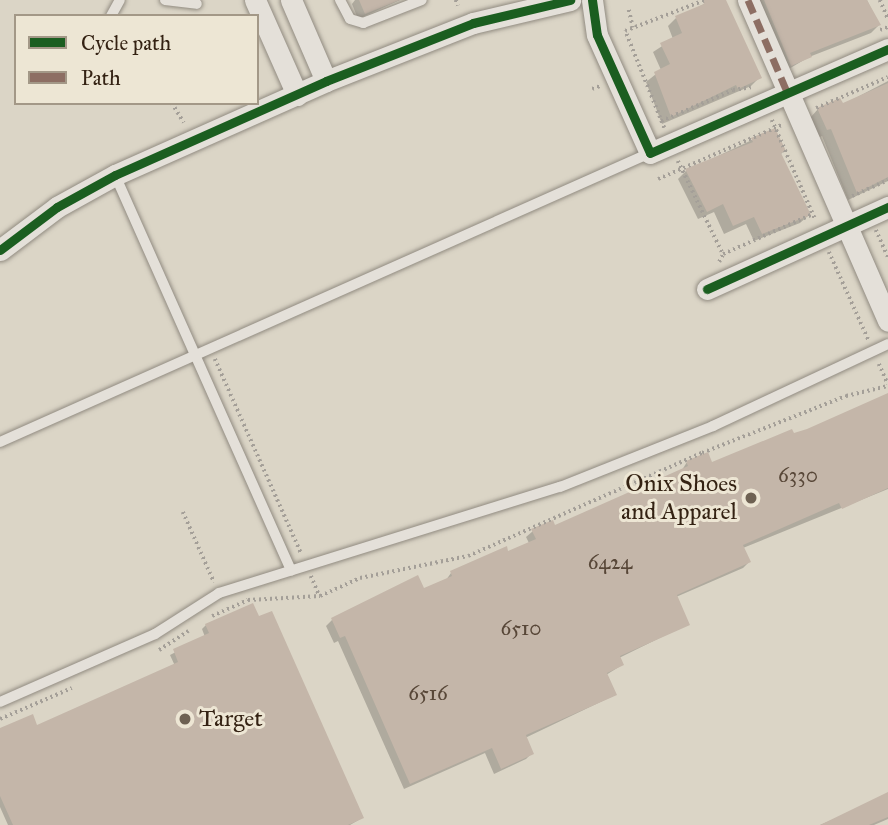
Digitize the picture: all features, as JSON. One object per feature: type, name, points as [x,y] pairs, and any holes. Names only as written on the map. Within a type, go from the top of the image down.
[{"type":"street","points":[[255,0],[298,95]]},
{"type":"street","points":[[290,0],[326,81]]},
{"type":"street","points":[[0,250],[57,207],[115,175],[326,81],[442,33],[503,13],[570,0]]},
{"type":"street","points":[[592,0],[597,35],[650,153],[888,49]]},
{"type":"street","points":[[748,0],[888,321]]},
{"type":"street","points":[[707,289],[888,207]]},
{"type":"lane","points":[[165,0],[197,4]]},
{"type":"lane","points":[[340,0],[350,19],[363,23],[422,0]]},
{"type":"lane","points":[[0,442],[650,153]]},
{"type":"lane","points":[[115,175],[291,571]]},
{"type":"lane","points":[[0,702],[155,634],[219,593],[560,487],[725,421],[888,344]]},
{"type":"path","points":[[456,0],[458,6]]},
{"type":"path","points":[[705,0],[625,31],[662,121],[733,90],[757,85]]},
{"type":"path","points":[[880,0],[888,19]]},
{"type":"path","points":[[629,10],[633,28]]},
{"type":"path","points":[[822,105],[888,77]]},
{"type":"path","points":[[173,105],[184,123]]},
{"type":"path","points":[[183,512],[226,610],[248,600],[320,596],[360,578],[468,556],[702,453],[846,396],[888,385],[775,128],[657,179]]},
{"type":"path","points":[[681,168],[723,254],[813,214]]},
{"type":"path","points":[[860,193],[888,180]]},
{"type":"path","points":[[209,347],[320,596]]},
{"type":"building","points":[[359,0],[400,0],[365,14]]},
{"type":"building","points":[[702,0],[726,0],[762,78],[738,89],[736,85],[671,117],[654,72],[670,64],[660,43],[682,33],[675,16],[704,4]]},
{"type":"building","points":[[764,0],[867,0],[881,25],[810,53],[812,57],[791,66]]},
{"type":"building","points":[[888,83],[888,177],[857,193],[831,129],[827,130],[817,108],[840,98],[843,103]]},
{"type":"building","points":[[775,128],[786,151],[781,153],[811,215],[762,234],[754,217],[733,226],[723,204],[707,212],[685,169],[753,142],[751,138]]},
{"type":"building","points":[[888,393],[888,488],[842,509],[839,503],[743,545],[751,562],[677,595],[690,625],[620,656],[624,665],[607,673],[617,695],[526,735],[534,754],[501,769],[492,748],[410,784],[345,636],[340,638],[331,618],[418,575],[424,588],[452,576],[450,571],[507,546],[508,551],[536,539],[531,529],[553,520],[555,525],[688,466],[686,461],[708,452],[712,462],[792,429],[794,433],[807,429]]},
{"type":"building","name":"Target","points":[[253,603],[259,616],[272,611],[364,818],[348,825],[13,825],[0,796],[0,728],[33,714],[37,725],[178,662],[173,649],[209,633],[205,624]]},
{"type":"building","points":[[888,792],[888,817],[869,825],[820,825]]},
{"type":"marked path","points":[[748,0],[788,94]]},
{"type":"cycle path","points":[[0,250],[57,207],[115,175],[326,81],[473,23],[570,0]]},
{"type":"cycle path","points":[[592,0],[597,35],[650,153],[888,49]]},
{"type":"cycle path","points":[[707,289],[888,207]]},
{"type":"place","name":"Onix Shoes and Apparel","points":[[751,498]]},
{"type":"place","name":"Target","points":[[185,719]]}]
